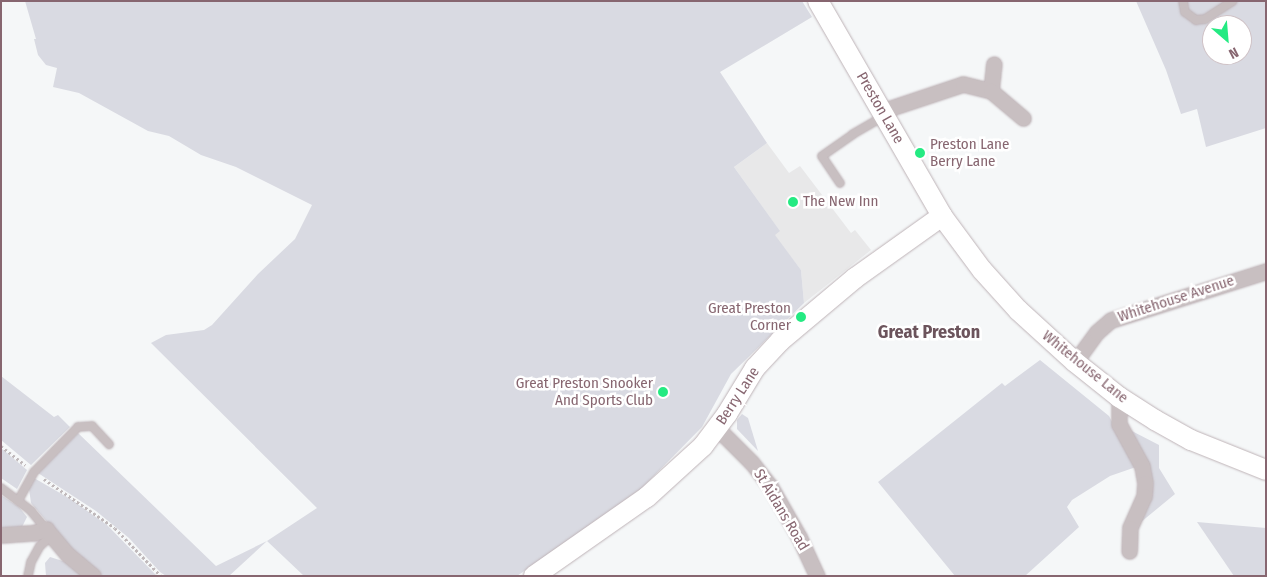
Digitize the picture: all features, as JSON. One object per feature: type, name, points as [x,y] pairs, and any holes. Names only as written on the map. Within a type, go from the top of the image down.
[{"type":"street","name":"Preston Lane","points":[[818,1],[942,216]]},
{"type":"street","points":[[991,91],[994,64]]},
{"type":"street","points":[[884,113],[963,84],[991,91],[1023,118]]},
{"type":"street","name":"Whitehouse Lane","points":[[942,216],[982,270],[1018,310],[1075,362],[1120,397],[1191,440],[1266,470]]},
{"type":"street","name":"Berry Lane","points":[[534,576],[646,497],[703,446],[717,428],[755,368],[780,341],[855,278],[942,216]]},
{"type":"street","name":"Whitehouse Avenue","points":[[1075,362],[1104,325],[1120,316],[1266,271]]},
{"type":"street","points":[[1120,397],[1119,424],[1142,466],[1145,483],[1144,496],[1130,528],[1129,551]]},
{"type":"street","name":"St Aidans Road","points":[[717,428],[752,463],[770,486],[799,537],[817,576]]},
{"type":"street","points":[[1,535],[48,532],[67,554],[93,576]]},
{"type":"lane","points":[[1183,1],[1185,12],[1196,20],[1205,18],[1233,1]]},
{"type":"lane","points":[[840,183],[822,156],[884,113]]},
{"type":"lane","points":[[18,501],[34,472],[82,426],[96,429],[109,444]]},
{"type":"lane","points":[[1,488],[30,511],[48,532],[31,562],[28,576]]},
{"type":"path","points":[[1,446],[34,472],[115,528],[161,576]]},
{"type":"shaded area","points":[[25,1],[802,1],[812,17],[720,72],[767,143],[734,167],[780,231],[775,235],[801,270],[804,303],[731,374],[702,427],[642,488],[517,576],[304,576],[267,541],[317,508],[151,343],[166,335],[204,330],[212,325],[258,274],[295,239],[312,205],[236,167],[201,155],[169,136],[148,131],[79,93],[53,87],[57,68],[46,65],[38,55],[34,39],[36,39]]},
{"type":"shaded area","points":[[1136,1],[1266,1],[1266,128],[1206,147],[1197,109],[1181,114],[1166,70]]},
{"type":"shaded area","name":"The New Inn","points":[[767,143],[789,173],[800,166],[851,233],[855,230],[871,250],[804,303],[801,270],[774,235],[779,230],[734,167]]},
{"type":"shaded area","points":[[1040,360],[1109,416],[1136,467],[1110,476],[1072,500],[1067,507],[1079,527],[1025,576],[955,576],[878,482],[1002,383],[1005,386]]},
{"type":"shaded area","points":[[1,376],[54,417],[58,415],[70,427],[31,465],[1,440]]},
{"type":"shaded area","points":[[742,414],[748,418],[758,451],[737,429],[737,420]]},
{"type":"shaded area","points":[[1128,429],[1159,445],[1159,468],[1175,494],[1135,527],[1147,497]]},
{"type":"shaded area","points":[[78,433],[216,566],[267,541],[229,576],[166,576],[160,572],[129,538],[96,511],[38,473]]},
{"type":"shaded area","points":[[1,448],[27,470],[17,489],[1,478]]},
{"type":"shaded area","points":[[34,478],[72,500],[107,525],[157,576],[102,576],[65,543],[31,503],[29,489]]},
{"type":"shaded area","points":[[1,495],[19,507],[27,517],[22,527],[1,528]]},
{"type":"shaded area","points":[[1197,522],[1266,528],[1266,576],[1234,576]]},
{"type":"shaded area","points":[[50,557],[69,563],[83,576],[46,576],[45,563]]},
{"type":"place","name":"Preston Lane Berry Lane","points":[[920,153]]},
{"type":"place","name":"The New Inn","points":[[793,202]]},
{"type":"place","name":"Great Preston Corner","points":[[801,317]]},
{"type":"place","name":"Great Preston Snooker And Sports Club","points":[[663,392]]},
{"type":"district","name":"Great Preston","points":[[929,332]]}]
